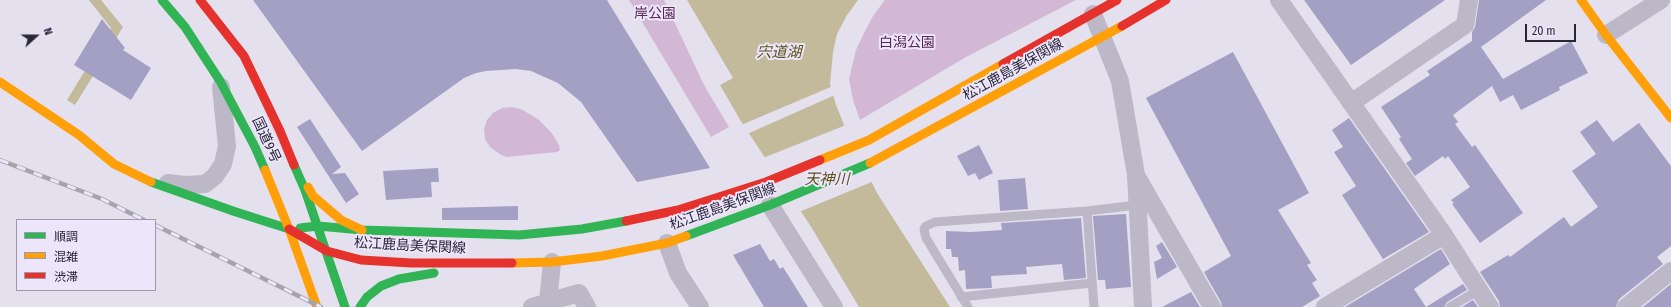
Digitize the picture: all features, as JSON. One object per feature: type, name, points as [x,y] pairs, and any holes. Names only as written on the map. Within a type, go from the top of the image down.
[{"type":"main road","name":"国道9号","points":[[162,0],[185,27],[220,81],[255,147],[289,229],[316,307]]},
{"type":"main road","name":"国道9号","points":[[200,0],[244,56],[280,131],[318,226],[345,307]]},
{"type":"main road","name":"松江鹿島美保関線","points":[[289,229],[318,226],[362,230],[519,234],[582,229],[639,219],[678,210],[766,182],[869,140],[1117,0]]},
{"type":"main road","name":"松江鹿島美保関線","points":[[289,229],[326,251],[361,260],[411,262],[481,264],[552,262],[602,256],[667,243],[770,205],[878,160],[1103,37],[1166,0]]},
{"type":"main road","points":[[1581,0],[1606,35],[1671,118]]},
{"type":"main road","points":[[0,82],[78,135],[114,164],[147,180],[233,211],[289,229]]},
{"type":"main road","points":[[290,155],[313,196],[341,220],[362,230]]},
{"type":"main road","points":[[500,272],[552,262]]},
{"type":"main road","points":[[360,307],[367,297],[380,286],[418,274],[443,273]]},
{"type":"street","points":[[1279,0],[1444,235],[1490,307]]},
{"type":"street","points":[[1351,103],[1465,25],[1469,0]]},
{"type":"street","points":[[1606,35],[1660,0]]},
{"type":"street","points":[[1093,14],[1120,82],[1136,175],[1143,307]]},
{"type":"street","points":[[147,180],[185,185],[205,184],[215,176],[223,164],[227,146],[220,81]]},
{"type":"street","points":[[1136,175],[1212,307]]},
{"type":"street","points":[[770,205],[834,307]]},
{"type":"street","points":[[1325,307],[1444,235]]},
{"type":"street","points":[[667,243],[678,272],[700,307]]},
{"type":"street","points":[[540,304],[552,262]]},
{"type":"street","points":[[1626,307],[1671,271]]},
{"type":"street","points":[[540,304],[579,293],[588,307]]},
{"type":"lane","points":[[968,307],[926,238],[924,229],[926,226],[935,222],[1087,211],[1137,205]]},
{"type":"lane","points":[[1087,211],[1094,307]]},
{"type":"lane","points":[[961,296],[1092,284]]},
{"type":"lane","points":[[1450,307],[1479,290]]},
{"type":"green space","name":"岸公園","points":[[629,0],[664,0],[704,85],[729,127],[711,137]]},
{"type":"green space","name":"白潟公園","points":[[885,0],[1076,0],[966,57],[860,120],[853,100],[849,79],[856,50],[873,16]]},
{"type":"green space","points":[[512,107],[523,110],[539,120],[551,132],[559,145],[560,150],[557,152],[507,157],[501,155],[490,147],[485,139],[484,129],[487,120],[493,113],[502,108]]},
{"type":"water","points":[[89,0],[101,0],[123,27],[75,105],[67,100],[111,28]]},
{"type":"water","points":[[687,0],[858,0],[847,15],[837,34],[833,52],[830,84],[836,105],[846,130],[877,193],[950,307],[859,307],[810,225],[742,123],[720,85],[733,78]]},
{"type":"pier","points":[[833,86],[835,95],[747,134],[741,125]]},
{"type":"pier","points":[[846,125],[874,181],[799,212],[763,158]]},
{"type":"building","points":[[253,0],[607,0],[710,168],[637,182],[581,102],[558,83],[531,71],[516,69],[486,71],[464,78],[362,151]]},
{"type":"building","points":[[1304,0],[1445,0],[1351,65]]},
{"type":"building","points":[[1479,0],[1546,0],[1481,47],[1503,79],[1571,41],[1588,73],[1559,87],[1560,90],[1521,110],[1513,95],[1500,102],[1492,86],[1453,115],[1458,122],[1455,124],[1472,147],[1475,145],[1523,213],[1480,243],[1452,204],[1454,203],[1451,200],[1470,187],[1448,156],[1445,159],[1443,156],[1415,176],[1406,163],[1412,159],[1399,139],[1401,137],[1381,107],[1430,75],[1427,71],[1472,41],[1472,32],[1475,27]]},
{"type":"building","points":[[102,19],[125,48],[123,50],[151,68],[131,100],[74,65]]},
{"type":"building","points":[[1233,52],[1309,193],[1278,210],[1311,263],[1307,265],[1317,280],[1312,283],[1320,296],[1302,307],[1222,307],[1221,302],[1204,272],[1231,256],[1146,98]]},
{"type":"building","points":[[1349,118],[1429,232],[1383,259],[1342,195],[1356,186],[1334,152],[1343,147],[1332,130]]},
{"type":"building","points":[[310,119],[341,167],[332,174],[345,173],[359,194],[346,203],[297,127]]},
{"type":"building","points":[[1597,120],[1613,142],[1639,123],[1671,166],[1671,246],[1657,257],[1663,264],[1619,299],[1616,307],[1500,307],[1499,301],[1480,272],[1508,255],[1510,257],[1564,217],[1571,227],[1598,207],[1572,171],[1596,154],[1580,132]]},
{"type":"building","points":[[979,145],[993,173],[979,180],[975,173],[968,176],[957,156]]},
{"type":"building","points":[[438,168],[439,182],[431,182],[432,197],[386,200],[383,171]]},
{"type":"building","points":[[1025,178],[1028,209],[1000,211],[998,180]]},
{"type":"building","points":[[518,206],[518,220],[442,220],[442,208]]},
{"type":"building","points":[[1126,214],[1131,287],[1106,289],[1105,280],[1098,280],[1093,216]]},
{"type":"building","points":[[1081,218],[1086,278],[1064,280],[1062,264],[1026,267],[1027,274],[991,276],[992,288],[966,289],[965,270],[959,271],[958,257],[952,257],[951,249],[946,249],[946,231],[971,232],[1002,230],[1001,223]]},
{"type":"building","points":[[1162,242],[1177,267],[1157,279],[1154,262],[1162,258],[1156,246]]},
{"type":"building","points":[[760,244],[770,261],[774,259],[780,269],[783,267],[808,307],[764,307],[733,255]]},
{"type":"building","points":[[1441,249],[1450,264],[1414,289],[1426,307],[1345,307]]},
{"type":"building","points":[[1463,284],[1467,290],[1447,302],[1444,307],[1426,307]]},
{"type":"building","points":[[1671,284],[1671,307],[1643,307]]},
{"type":"building","points":[[1191,292],[1200,307],[1162,307]]},
{"type":"building","points":[[1473,300],[1478,307],[1462,307]]},
{"type":"railway","points":[[0,160],[102,199],[142,219]]},
{"type":"railway","points":[[156,225],[321,307]]},
{"type":"traffic: fast","points":[[162,0],[185,27],[220,81],[255,147],[265,170]]},
{"type":"traffic: fast","points":[[686,236],[770,205],[870,163]]},
{"type":"traffic: fast","points":[[294,165],[305,190],[345,307]]},
{"type":"traffic: fast","points":[[151,182],[289,229]]},
{"type":"traffic: fast","points":[[300,228],[318,226],[362,230],[519,235],[582,229],[626,221]]},
{"type":"traffic: fast","points":[[360,307],[367,297],[381,286],[399,279],[434,273]]},
{"type":"traffic: slow","points":[[1581,0],[1606,35],[1671,118]]},
{"type":"traffic: slow","points":[[870,163],[1122,26]]},
{"type":"traffic: slow","points":[[820,160],[869,140],[1003,64]]},
{"type":"traffic: slow","points":[[0,82],[79,135],[114,164],[151,182]]},
{"type":"traffic: slow","points":[[265,170],[289,229],[317,307]]},
{"type":"traffic: slow","points":[[308,187],[313,196],[341,220],[362,230]]},
{"type":"traffic: slow","points":[[512,263],[552,262],[602,256],[667,243],[686,236]]},
{"type":"traffic: jam","points":[[200,0],[244,56],[280,131],[294,165]]},
{"type":"traffic: jam","points":[[1003,64],[1117,0]]},
{"type":"traffic: jam","points":[[1122,26],[1166,0]]},
{"type":"traffic: jam","points":[[626,221],[678,210],[766,182],[820,160]]},
{"type":"traffic: jam","points":[[289,229],[327,251],[361,260],[411,263],[512,263]]},
{"type":"water label","name":"宍道湖","points":[[779,53]]},
{"type":"water label","name":"天神川","points":[[827,180]]}]
